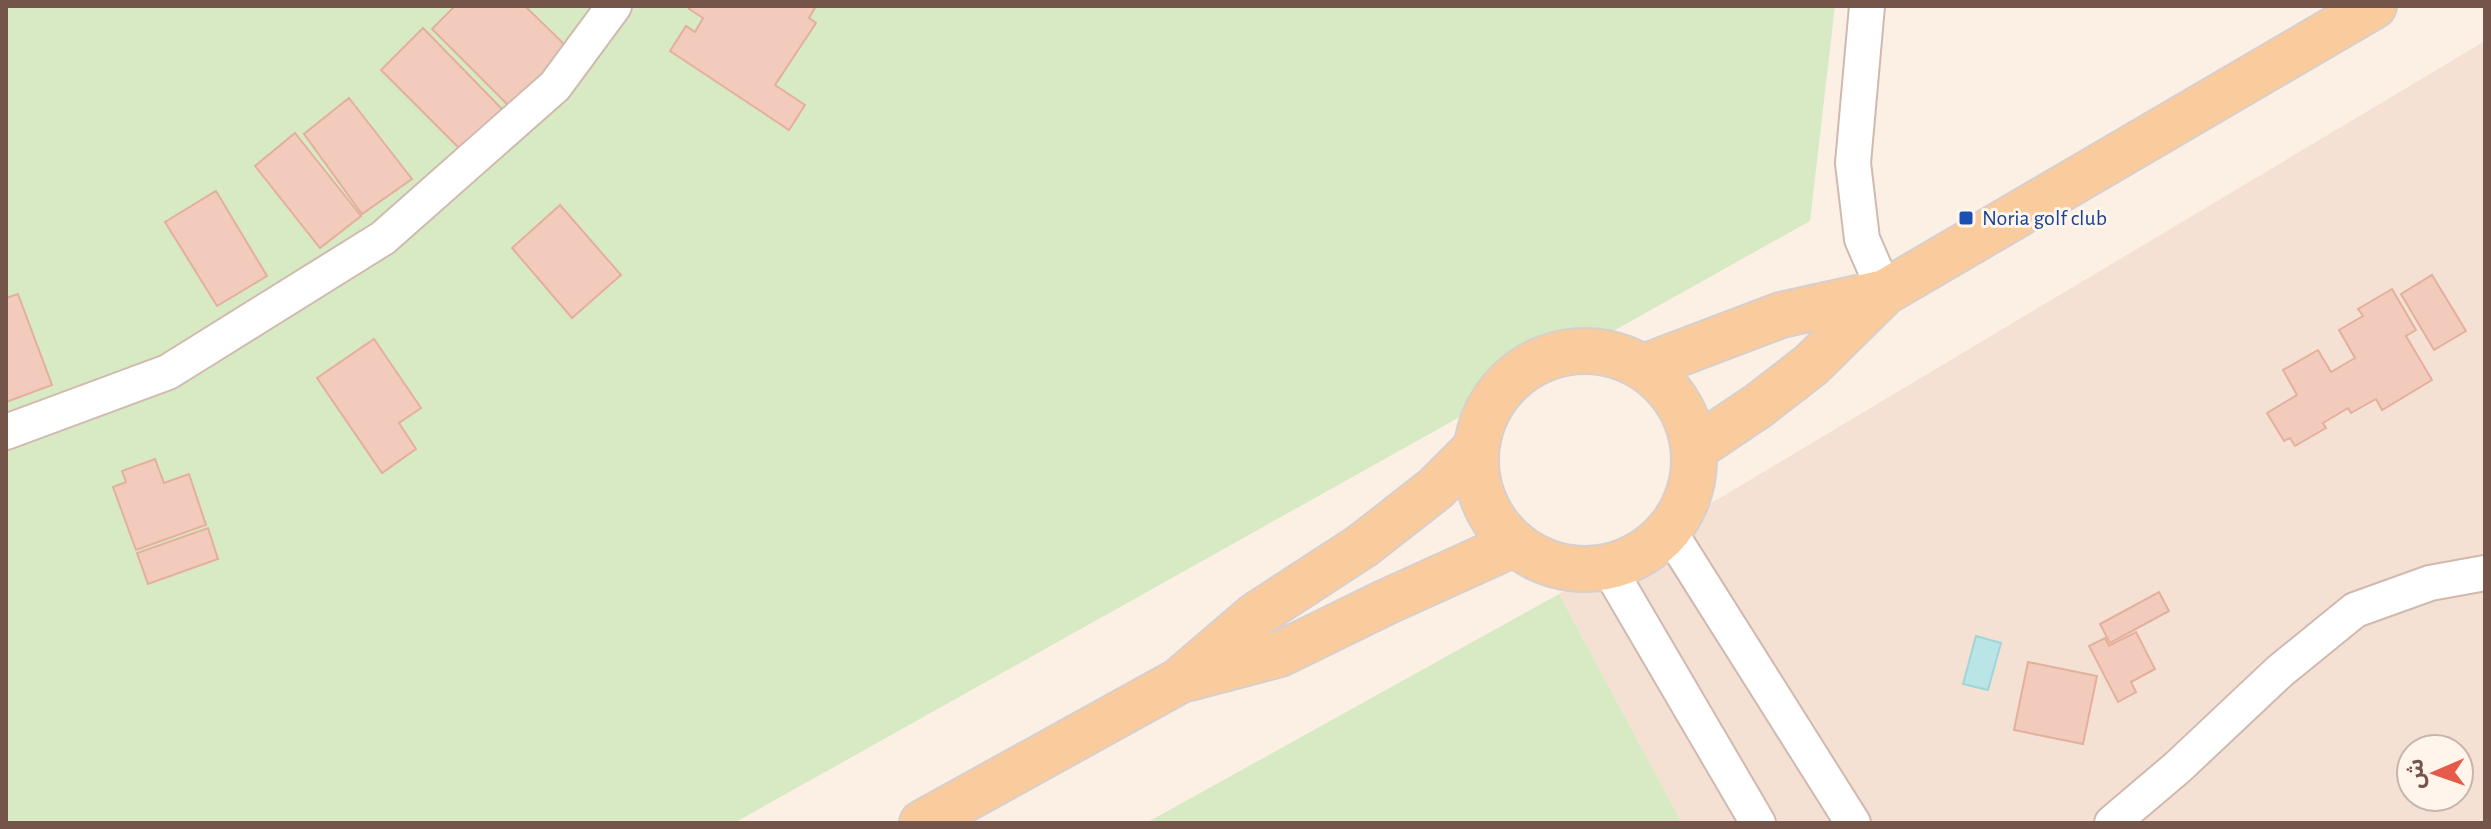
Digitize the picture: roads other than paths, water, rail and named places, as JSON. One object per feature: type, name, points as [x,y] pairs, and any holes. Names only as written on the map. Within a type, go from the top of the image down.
[{"type":"main road","points":[[1694,449],[1811,365],[1885,292],[2374,6]]},
{"type":"main road","points":[[1644,367],[1781,315],[1885,292]]},
{"type":"main road","points":[[1573,350],[1610,352],[1644,367],[1669,389],[1680,407],[1686,417],[1694,449],[1690,495],[1669,531],[1642,554],[1608,567],[1575,569],[1553,564],[1514,544],[1486,505],[1478,483],[1476,448],[1486,412],[1507,382],[1537,361],[1573,350]]},
{"type":"main road","points":[[922,823],[1179,681],[1256,615],[1362,546],[1435,489],[1476,448]]},
{"type":"main road","points":[[1179,681],[1280,654],[1514,544]]},
{"type":"street","points":[[6,432],[168,372],[383,238],[555,86],[614,6]]},
{"type":"street","points":[[1867,6],[1853,163],[1862,239],[1885,292]]},
{"type":"street","points":[[1669,531],[1853,823]]},
{"type":"street","points":[[1608,567],[1758,823]]},
{"type":"street","points":[[2112,823],[2178,767],[2280,671],[2355,610],[2430,583],[2485,573]]},
{"type":"water","points":[[1976,636],[2001,643],[1988,690],[1963,684]]},
{"type":"place","name":"Noria golf club","points":[[1966,218]]}]
